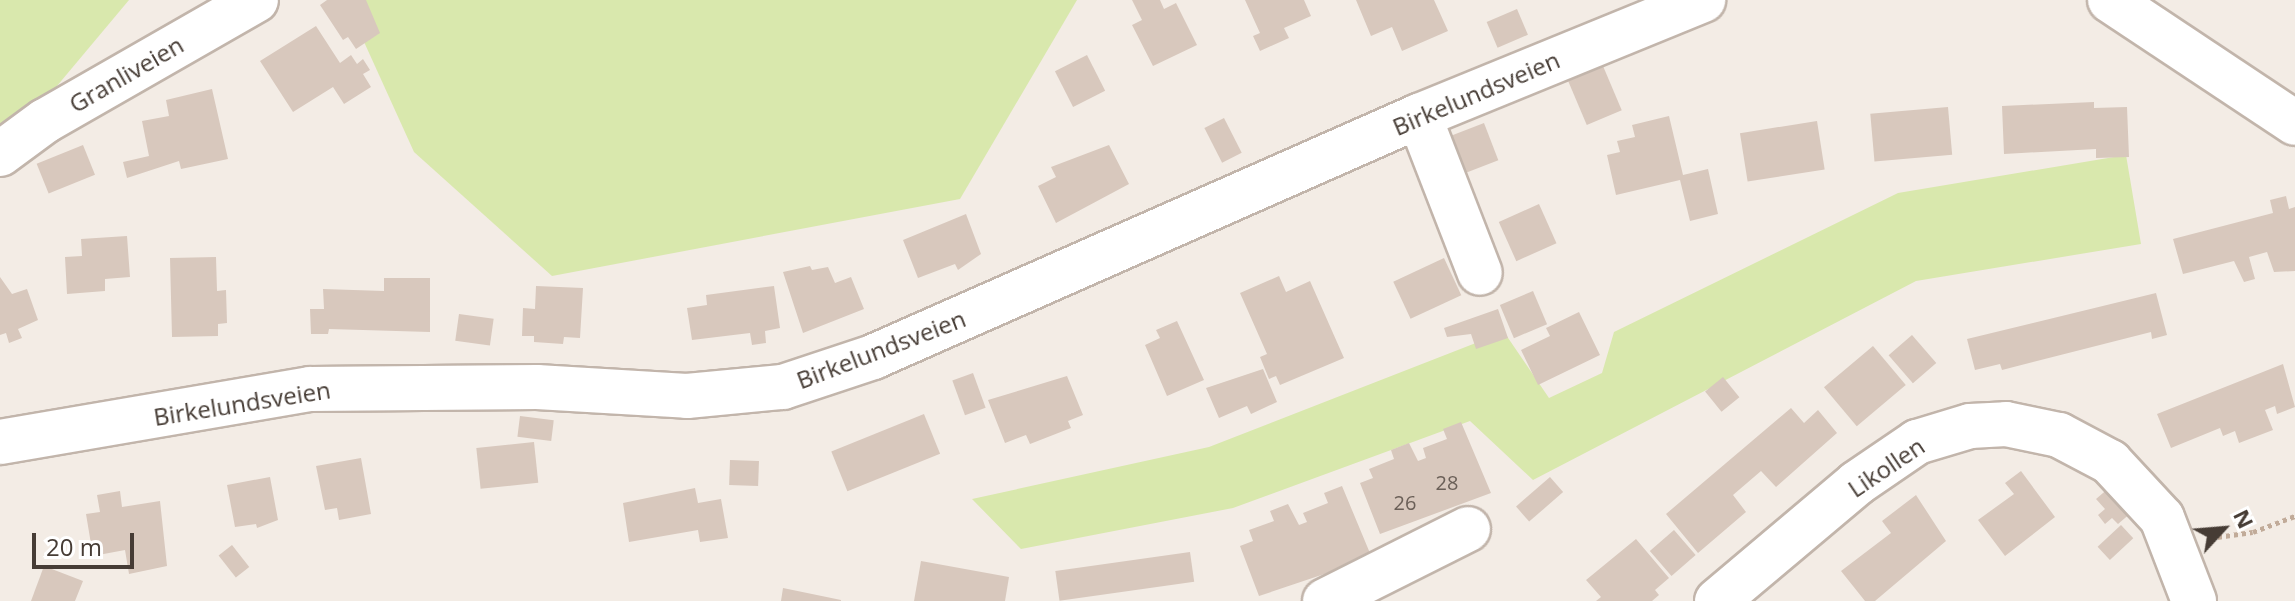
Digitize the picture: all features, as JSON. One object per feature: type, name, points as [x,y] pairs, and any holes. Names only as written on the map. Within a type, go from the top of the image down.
[{"type":"street","name":"Granliveien","points":[[0,154],[45,121],[256,0]]},
{"type":"street","name":"Birkelundsveien","points":[[0,442],[310,389],[537,387],[687,396],[783,387],[873,357],[1419,116],[1703,0]]},
{"type":"street","points":[[2110,0],[2295,123]]},
{"type":"street","points":[[1419,116],[1480,273]]},
{"type":"street","name":"Likollen","points":[[1717,601],[1893,457],[1917,442],[1970,426],[2031,428],[2086,447],[2144,495],[2173,537],[2194,601]]},
{"type":"street","points":[[1325,601],[1468,529]]},
{"type":"path","points":[[2173,537],[2253,532],[2295,516]]},
{"type":"green space","points":[[0,0],[129,0],[0,154]]},
{"type":"green space","points":[[345,0],[1077,0],[960,199],[552,276],[414,152]]},
{"type":"green space","points":[[2126,155],[2141,244],[1916,281],[1533,480],[1470,421],[1233,508],[1021,549],[972,499],[1209,447],[1504,332],[1549,398],[1602,373],[1614,332],[1898,193]]},
{"type":"building","points":[[327,0],[366,0],[380,33],[356,49],[348,37],[343,40],[320,5]]},
{"type":"building","points":[[1132,0],[1160,0],[1164,9],[1176,3],[1197,45],[1153,66],[1132,25],[1142,20]]},
{"type":"building","points":[[1245,0],[1304,0],[1311,16],[1284,28],[1289,38],[1260,51],[1253,36],[1260,33]]},
{"type":"building","points":[[1356,0],[1434,0],[1448,31],[1402,51],[1392,27],[1371,36]]},
{"type":"building","points":[[1517,9],[1528,35],[1498,48],[1487,22]]},
{"type":"building","points":[[316,26],[340,63],[351,55],[357,64],[363,59],[370,70],[363,74],[371,87],[344,104],[333,87],[293,112],[260,61]]},
{"type":"building","points":[[1087,55],[1105,91],[1073,107],[1055,71]]},
{"type":"building","points":[[1603,66],[1622,110],[1587,125],[1568,81]]},
{"type":"building","points":[[212,89],[228,159],[181,169],[179,161],[127,178],[123,162],[149,156],[142,121],[169,116],[166,100]]},
{"type":"building","points":[[2094,102],[2094,108],[2127,107],[2129,157],[2096,158],[2096,149],[2004,154],[2002,106]]},
{"type":"building","points":[[1948,107],[1952,155],[1874,162],[1870,114]]},
{"type":"building","points":[[1669,116],[1683,175],[1708,169],[1718,214],[1690,221],[1680,180],[1616,195],[1607,155],[1620,152],[1617,141],[1635,137],[1632,125]]},
{"type":"building","points":[[1224,118],[1242,153],[1222,163],[1204,128]]},
{"type":"building","points":[[1817,121],[1825,169],[1748,182],[1740,133]]},
{"type":"building","points":[[1484,123],[1498,160],[1465,173],[1450,136]]},
{"type":"building","points":[[83,145],[95,175],[49,193],[37,164]]},
{"type":"building","points":[[1109,145],[1129,184],[1056,223],[1038,186],[1056,177],[1051,167]]},
{"type":"building","points":[[2286,196],[2289,209],[2295,207],[2295,271],[2274,272],[2267,252],[2249,257],[2255,279],[2244,282],[2234,261],[2183,274],[2173,239],[2273,213],[2270,200]]},
{"type":"building","points":[[1539,204],[1556,243],[1516,261],[1499,222]]},
{"type":"building","points":[[966,214],[981,254],[958,270],[955,264],[918,278],[903,240]]},
{"type":"building","points":[[127,236],[130,277],[105,279],[105,291],[67,294],[65,257],[82,256],[81,239]]},
{"type":"building","points":[[216,257],[217,291],[226,290],[227,323],[218,324],[218,336],[172,337],[170,258]]},
{"type":"building","points":[[1444,258],[1461,295],[1411,319],[1393,282]]},
{"type":"building","points":[[810,266],[812,270],[828,267],[835,283],[851,277],[864,309],[803,333],[783,272]]},
{"type":"building","points":[[1279,276],[1286,292],[1310,281],[1344,358],[1280,385],[1276,376],[1269,379],[1260,357],[1267,354],[1240,293]]},
{"type":"building","points":[[0,277],[12,294],[27,289],[38,320],[18,329],[22,338],[9,343],[6,333],[0,335]]},
{"type":"building","points":[[384,278],[430,278],[430,332],[329,329],[328,334],[311,334],[310,309],[324,309],[323,289],[384,291]]},
{"type":"building","points":[[536,286],[583,288],[580,338],[564,337],[563,344],[534,342],[534,336],[522,336],[523,308],[535,309]]},
{"type":"building","points":[[774,286],[780,328],[765,331],[766,343],[752,345],[750,333],[692,340],[687,308],[707,305],[706,295]]},
{"type":"building","points":[[1533,291],[1547,324],[1514,338],[1500,305]]},
{"type":"building","points":[[2156,293],[2167,335],[2152,339],[2151,332],[2002,370],[2000,364],[1975,370],[1967,339]]},
{"type":"building","points":[[1498,309],[1508,338],[1476,349],[1471,334],[1447,337],[1444,328]]},
{"type":"building","points":[[1579,312],[1600,355],[1538,385],[1521,350],[1550,336],[1546,328]]},
{"type":"building","points":[[459,314],[494,319],[490,346],[455,341]]},
{"type":"building","points":[[1177,321],[1204,380],[1167,396],[1145,345],[1160,338],[1156,330]]},
{"type":"building","points":[[1912,335],[1936,363],[1913,383],[1889,355]]},
{"type":"building","points":[[1873,346],[1906,385],[1857,426],[1824,387]]},
{"type":"building","points":[[2283,364],[2295,407],[2277,414],[2275,406],[2265,410],[2273,430],[2239,443],[2235,431],[2223,436],[2220,428],[2171,448],[2157,414]]},
{"type":"building","points":[[1263,369],[1277,402],[1251,414],[1247,406],[1219,418],[1206,388]]},
{"type":"building","points":[[973,373],[986,408],[965,415],[952,381]]},
{"type":"building","points":[[1067,376],[1083,415],[1068,421],[1071,428],[1030,444],[1026,435],[1005,443],[988,400]]},
{"type":"building","points":[[1723,377],[1739,397],[1721,412],[1705,391]]},
{"type":"building","points":[[1791,408],[1804,423],[1818,410],[1837,433],[1776,487],[1761,471],[1733,495],[1746,512],[1698,553],[1666,514]]},
{"type":"building","points":[[924,414],[940,454],[847,491],[831,451]]},
{"type":"building","points":[[520,416],[554,420],[551,441],[517,437]]},
{"type":"building","points":[[1461,422],[1491,493],[1380,534],[1360,483],[1373,478],[1369,469],[1394,459],[1391,450],[1409,443],[1418,461],[1426,458],[1423,448],[1447,439],[1443,429]]},
{"type":"building","points":[[534,442],[538,483],[481,489],[476,448]]},
{"type":"building","points":[[361,458],[371,514],[339,520],[337,508],[325,510],[316,466]]},
{"type":"building","points":[[730,460],[759,461],[758,486],[729,485]]},
{"type":"building","points":[[2021,471],[2055,517],[2005,556],[1978,520],[2014,494],[2005,483]]},
{"type":"building","points":[[270,477],[278,520],[257,528],[256,524],[235,527],[227,485]]},
{"type":"building","points":[[1550,477],[1563,492],[1529,522],[1516,507]]},
{"type":"building","points":[[1342,486],[1372,558],[1259,596],[1240,546],[1253,541],[1249,530],[1274,521],[1270,511],[1288,504],[1299,525],[1307,522],[1303,513],[1328,503],[1324,493]]},
{"type":"building","points":[[2110,487],[2132,512],[2118,524],[2112,518],[2105,524],[2098,515],[2105,509],[2096,499]]},
{"type":"building","points":[[695,488],[698,503],[721,499],[728,538],[700,542],[698,530],[629,542],[623,503]]},
{"type":"building","points":[[120,491],[122,507],[160,501],[167,566],[129,574],[125,550],[93,556],[86,514],[100,512],[97,495]]},
{"type":"building","points":[[1916,495],[1946,541],[1875,601],[1865,601],[1841,571],[1891,533],[1882,521]]},
{"type":"building","points":[[2121,525],[2133,538],[2110,560],[2098,547]]},
{"type":"building","points":[[1674,530],[1696,555],[1671,576],[1650,551]]},
{"type":"building","points":[[1636,539],[1669,578],[1655,590],[1659,595],[1652,601],[1596,601],[1601,597],[1586,580]]},
{"type":"building","points":[[232,545],[249,567],[236,578],[219,555]]},
{"type":"building","points":[[1190,552],[1194,582],[1059,601],[1055,571]]},
{"type":"building","points":[[921,561],[1009,577],[1005,601],[914,601]]},
{"type":"building","points":[[44,566],[83,581],[75,601],[31,601]]},
{"type":"building","points":[[783,588],[841,600],[841,601],[781,601]]}]
